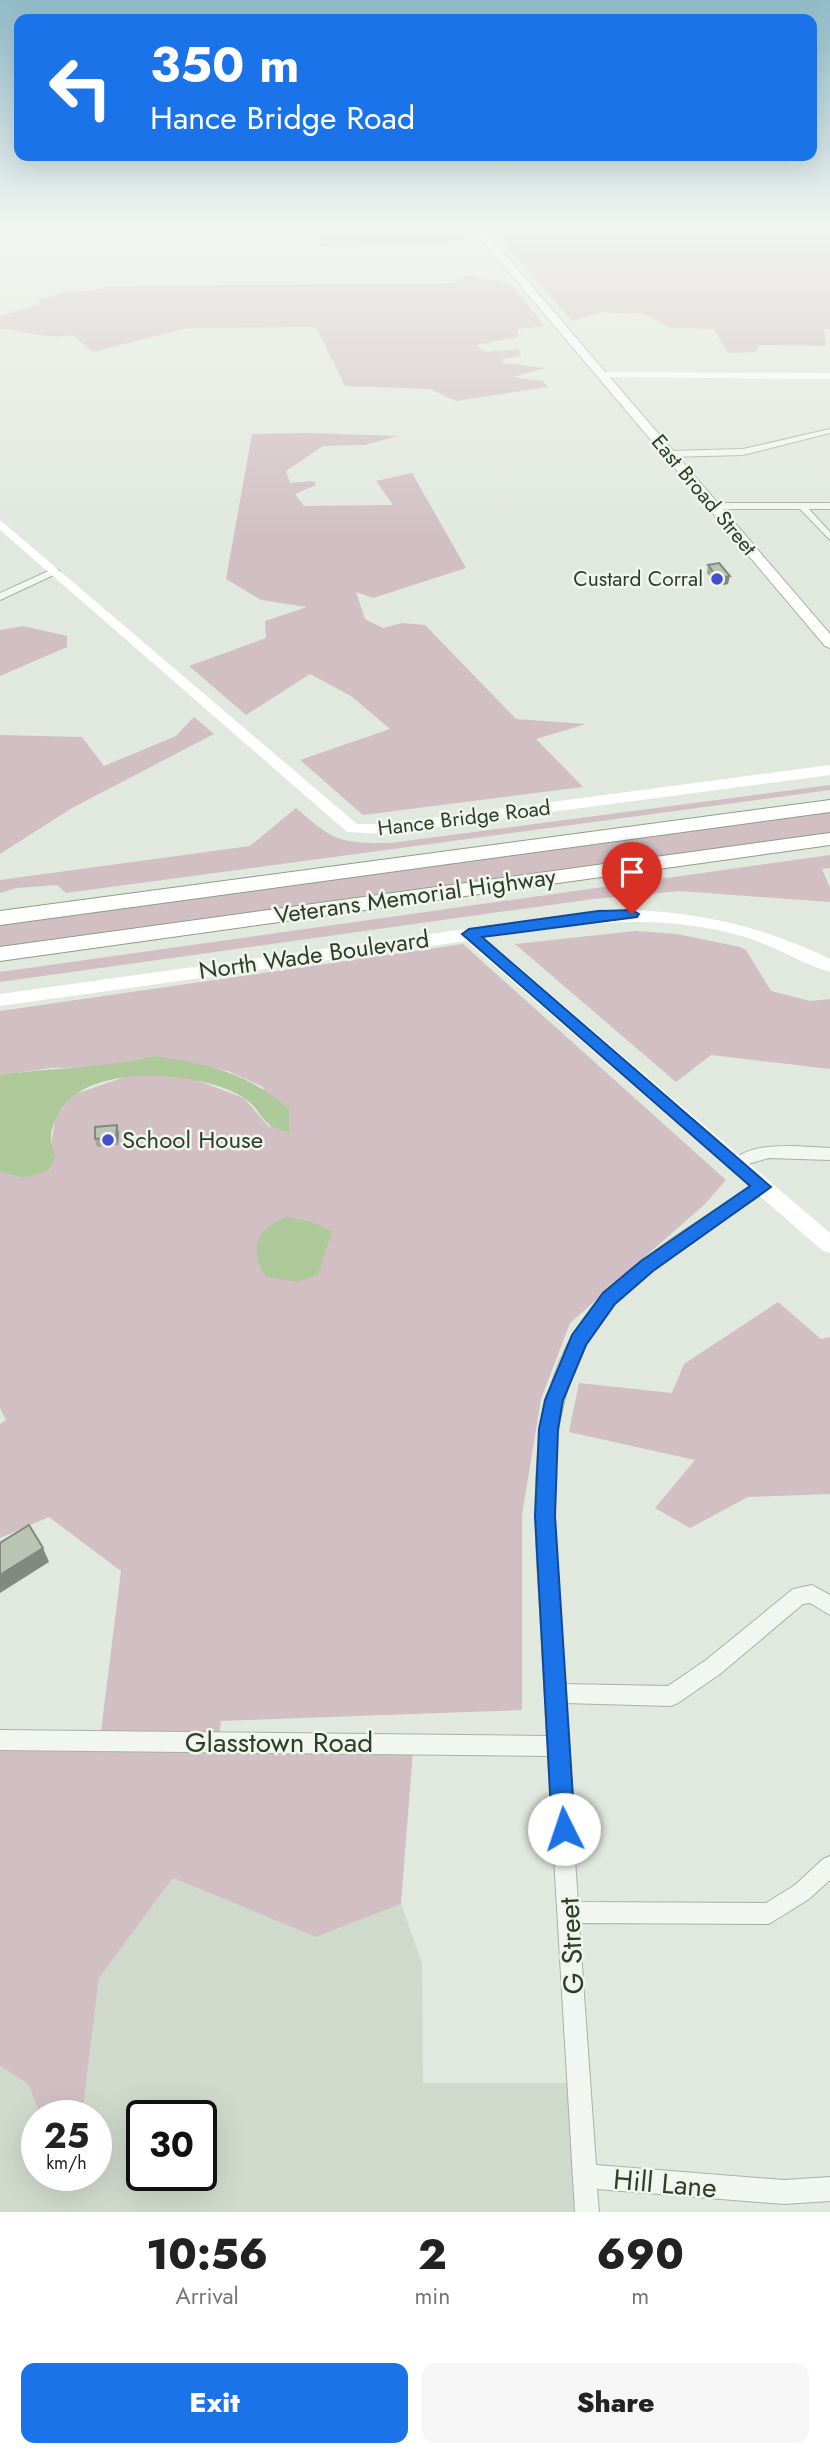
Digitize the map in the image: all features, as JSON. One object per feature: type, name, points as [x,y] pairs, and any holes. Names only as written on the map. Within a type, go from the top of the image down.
[{"type":"highway","name":"Veterans Memorial Highway","points":[[0,918],[830,806]]},
{"type":"highway","name":"Veterans Memorial Highway","points":[[0,954],[830,839]]},
{"type":"main road","name":"East Broad Street","points":[[565,331],[713,506],[823,627],[830,643]]},
{"type":"street","points":[[602,375],[830,376]]},
{"type":"street","points":[[669,454],[743,452],[830,431]]},
{"type":"street","points":[[713,506],[830,506]]},
{"type":"street","points":[[802,506],[830,537]]},
{"type":"street","name":"Hance Bridge Road","points":[[0,524],[353,828],[386,829],[830,770]]},
{"type":"street","points":[[0,597],[55,571]]},
{"type":"street","name":"North Wade Boulevard","points":[[0,1000],[598,915],[663,915],[754,933],[830,966]]},
{"type":"street","points":[[469,934],[830,1245]]},
{"type":"street","points":[[736,1165],[752,1154],[769,1152],[830,1154]]},
{"type":"street","name":"G Street","points":[[587,2212],[545,1516],[547,1447],[554,1400],[584,1332],[626,1283],[762,1187]]},
{"type":"street","points":[[555,1693],[671,1696],[713,1667],[799,1595],[812,1594],[830,1605]]},
{"type":"street","name":"Glasstown Road","points":[[0,1740],[558,1746]]},
{"type":"street","points":[[569,1912],[769,1914],[803,1892],[830,1866]]},
{"type":"street","name":"Hill Lane","points":[[585,2176],[784,2192],[830,2189]]},
{"type":"shaded area","points":[[17,331],[176,331],[93,352],[72,335],[44,336]]},
{"type":"shaded area","points":[[318,331],[518,331],[518,337],[476,345],[485,352],[518,349],[521,356],[503,359],[503,363],[546,368],[512,377],[543,381],[548,387],[456,401],[430,389],[345,386]]},
{"type":"shaded area","points":[[715,331],[824,331],[826,346],[759,345],[755,352],[728,353]]},
{"type":"shaded area","points":[[252,434],[398,436],[365,445],[323,446],[286,471],[290,483],[314,481],[316,485],[295,494],[304,506],[393,505],[376,481],[412,473],[466,568],[373,598],[356,592],[365,619],[383,628],[402,623],[425,625],[516,719],[586,724],[536,739],[583,787],[363,815],[300,760],[390,729],[351,696],[310,674],[246,715],[189,666],[266,638],[265,621],[307,607],[261,600],[226,579]]},
{"type":"shaded area","points":[[23,626],[67,636],[67,647],[0,676],[0,630]]},
{"type":"shaded area","points":[[194,717],[214,734],[72,808],[0,854],[0,735],[82,737],[104,766],[176,736]]},
{"type":"shaded area","points":[[830,785],[830,790],[66,893],[57,885],[17,888],[0,893],[0,880],[250,846],[296,808],[320,828],[338,838],[390,843]]},
{"type":"shaded area","points":[[830,811],[830,833],[0,948],[0,924]]},
{"type":"shaded area","points":[[830,855],[830,868],[822,869],[830,888],[830,902],[680,891],[593,899],[0,982],[0,972]]},
{"type":"shaded area","points":[[635,931],[677,934],[740,947],[746,950],[771,991],[810,1001],[830,999],[830,1069],[711,1055],[676,1082],[515,944]]},
{"type":"shaded area","points":[[463,944],[726,1180],[705,1204],[570,1323],[541,1399],[522,1515],[522,1710],[221,1721],[219,1735],[101,1731],[121,1571],[49,1517],[0,1538],[0,1424],[6,1420],[0,1408],[0,1172],[23,1178],[51,1146],[55,1119],[72,1095],[131,1075],[186,1076],[244,1098],[270,1128],[263,1087],[228,1071],[153,1056],[102,1067],[51,1068],[0,1075],[0,1011]]},
{"type":"shaded area","points":[[153,1056],[192,1062],[226,1072],[257,1086],[289,1109],[289,1132],[271,1126],[251,1103],[225,1089],[176,1077],[123,1078],[98,1083],[78,1093],[63,1107],[52,1131],[51,1143],[56,1156],[48,1171],[23,1178],[0,1172],[0,1075],[115,1063]]},
{"type":"shaded area","points":[[287,1217],[311,1222],[332,1231],[318,1275],[297,1282],[266,1277],[257,1257],[258,1241],[262,1234],[268,1227]]},
{"type":"shaded area","points":[[778,1302],[821,1339],[830,1337],[830,1494],[748,1497],[690,1528],[655,1508],[695,1460],[569,1432],[579,1383],[672,1393],[684,1364]]},
{"type":"shaded area","points":[[0,1748],[413,1750],[401,1904],[316,1937],[173,1878],[99,1978],[84,2100],[34,2100],[28,2084],[0,2066]]},
{"type":"shaded area","points":[[173,1878],[316,1937],[401,1904],[422,1963],[423,2083],[588,2083],[595,2212],[0,2212],[0,2066],[28,2084],[34,2100],[21,2100],[21,2191],[112,2191],[112,2100],[84,2100],[99,1978]]},
{"type":"building","points":[[719,563],[730,576],[718,578],[708,565]]},
{"type":"building","points":[[117,1125],[116,1137],[95,1139],[95,1127]]},
{"type":"building","points":[[29,1525],[43,1548],[0,1575],[0,1543]]},
{"type":"place","name":"Custard Corral","points":[[717,579]]},
{"type":"place","name":"School House","points":[[108,1140]]},
{"type":"route","points":[[564,1829],[545,1516],[547,1447],[554,1400],[578,1340],[609,1299],[647,1266],[762,1187],[469,934],[598,915],[632,914]]}]
